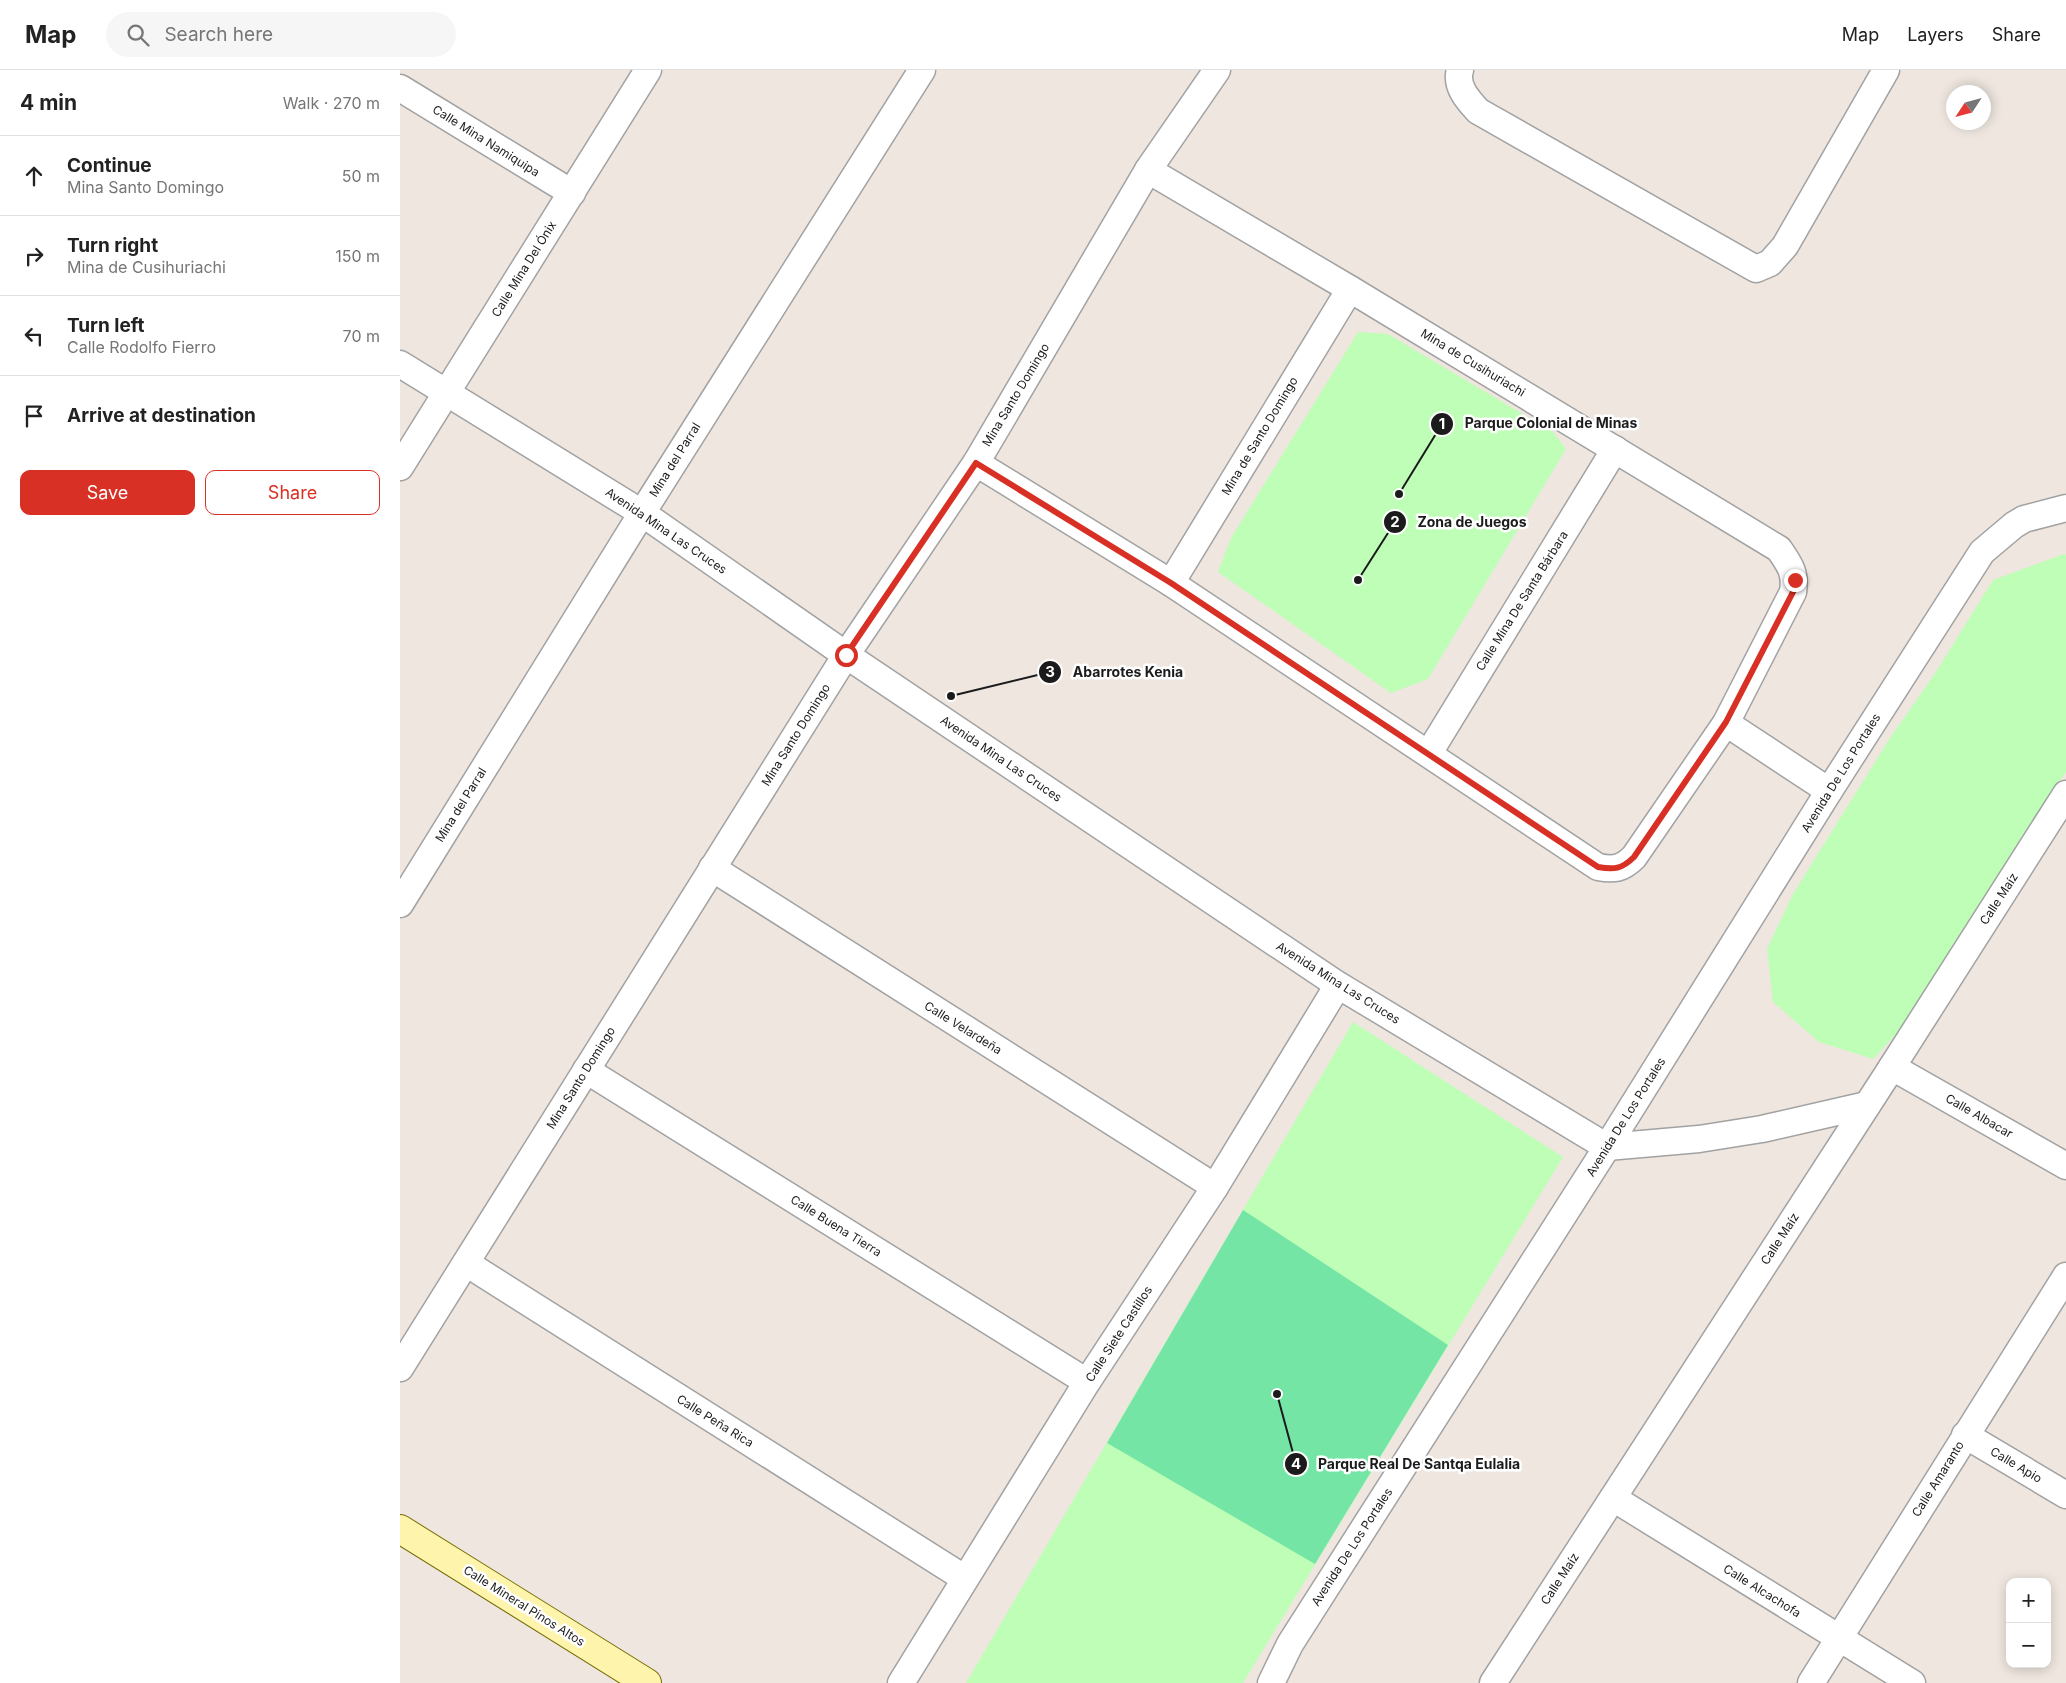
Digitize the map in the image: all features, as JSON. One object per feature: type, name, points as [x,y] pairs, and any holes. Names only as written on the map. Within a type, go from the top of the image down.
[{"type":"main road","name":"Calle Mineral Pinos Altos","points":[[400,1529],[647,1683]]},
{"type":"street","name":"Calle Mina Del Ónix","points":[[400,467],[648,70]]},
{"type":"street","name":"Mina del Parral","points":[[400,904],[642,513],[922,70]]},
{"type":"street","points":[[1460,70],[1461,86],[1465,96],[1478,111],[1756,269],[1770,263],[1786,246],[1886,70]]},
{"type":"street","name":"Mina Santo Domingo","points":[[400,1368],[846,655],[976,463],[1148,170],[1214,74]]},
{"type":"street","name":"Calle Mina Namiquipa","points":[[400,88],[572,194]]},
{"type":"street","name":"Mina de Cusihuriachi","points":[[1148,170],[1350,289],[1779,549],[1790,566],[1795,580],[1793,592],[1726,722]]},
{"type":"street","name":"Mina de Santo Domingo","points":[[1171,583],[1350,289]]},
{"type":"street","name":"Avenida Mina Las Cruces","points":[[400,364],[642,513],[846,655],[1338,985],[1607,1147]]},
{"type":"street","name":"Calle Mina De Santa Bárbara","points":[[1429,753],[1615,449]]},
{"type":"street","points":[[976,463],[1171,583],[1598,867],[1614,870],[1625,866],[1634,857],[1726,722],[1829,791]]},
{"type":"street","name":"Avenida De Los Portales","points":[[1271,1683],[1290,1644],[1607,1147],[1829,791],[1982,552],[2024,519],[2066,508]]},
{"type":"street","name":"Calle Maíz","points":[[1493,1683],[1892,1067],[2066,794]]},
{"type":"street","name":"Calle Velardeña","points":[[712,868],[1215,1187]]},
{"type":"street","name":"Calle Siete Castillos","points":[[901,1683],[964,1578],[1087,1382],[1215,1187],[1338,985]]},
{"type":"street","name":"Calle Albacar","points":[[1892,1067],[2066,1166]]},
{"type":"street","name":"Calle Buena Tierra","points":[[586,1070],[1087,1382]]},
{"type":"street","points":[[1607,1147],[1708,1138],[1762,1129],[1867,1105]]},
{"type":"street","name":"Calle Peña Rica","points":[[466,1263],[964,1578]]},
{"type":"street","name":"Calle Amaranto","points":[[1811,1683],[1965,1434],[2066,1276]]},
{"type":"street","name":"Calle Apio","points":[[1965,1434],[2066,1495]]},
{"type":"street","name":"Calle Alcachofa","points":[[1613,1498],[1912,1683]]},
{"type":"green space","points":[[1358,332],[1388,334],[1553,432],[1566,449],[1428,679],[1391,693],[1218,572],[1231,538]]},
{"type":"green space","points":[[2064,554],[2066,555],[2066,772],[2013,850],[1944,971],[1910,1019],[1873,1059],[1819,1042],[1773,1002],[1767,949],[1793,894],[1890,738],[1936,672],[1993,580]]},
{"type":"green space","points":[[1353,1022],[1563,1157],[1243,1683],[966,1683]]},
{"type":"green space","points":[[1243,1210],[1448,1345],[1315,1564],[1107,1443]]},
{"type":"place","name":"Parque Colonial de Minas","points":[[1399,494]]},
{"type":"place","name":"Zona de Juegos","points":[[1358,580]]},
{"type":"place","name":"Abarrotes Kenia","points":[[951,696]]},
{"type":"place","name":"Parque Real De Santqa Eulalia","points":[[1277,1394]]},
{"type":"route","points":[[846,655],[976,463],[1171,583],[1598,867],[1614,870],[1625,866],[1634,857],[1726,722],[1793,592],[1795,580]]}]
